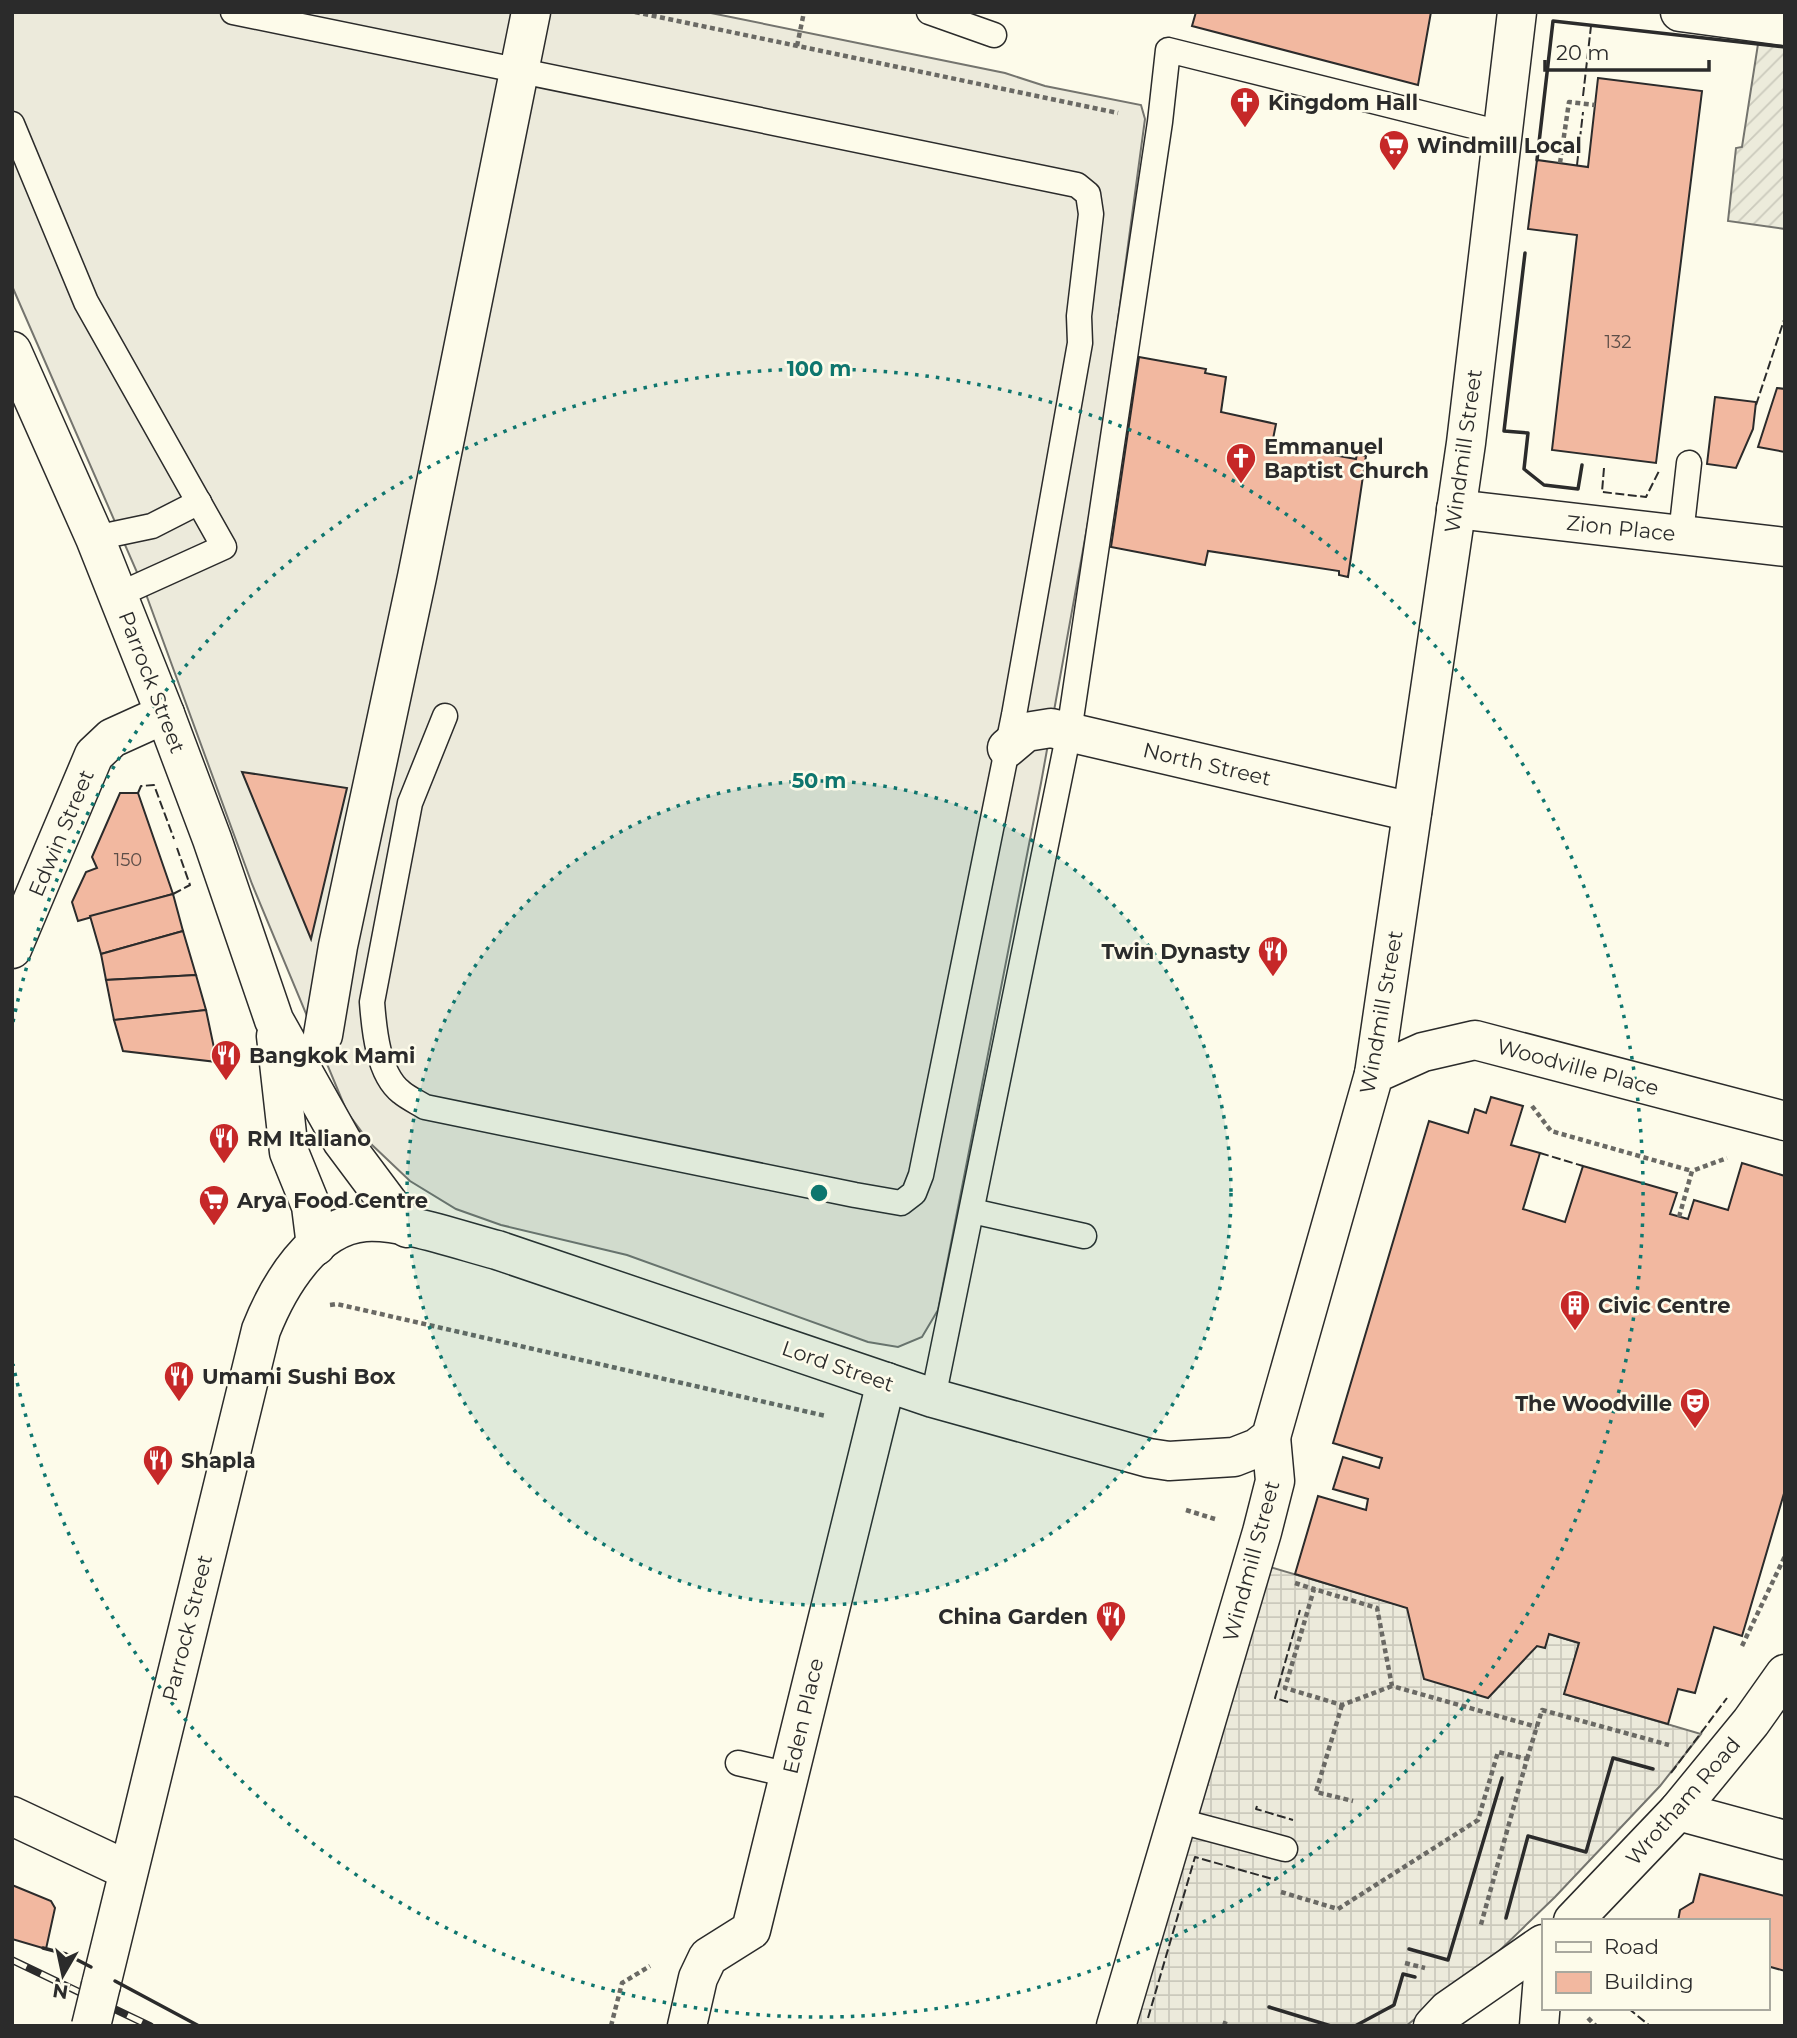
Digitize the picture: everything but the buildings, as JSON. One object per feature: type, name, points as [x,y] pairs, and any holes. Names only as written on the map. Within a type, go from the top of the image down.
[{"type":"street","points":[[323,1035],[338,946],[531,12]]},
{"type":"street","name":"Windmill Street","points":[[1116,2026],[1275,1481],[1271,1437],[1374,1074],[1456,509],[1517,12]]},
{"type":"street","points":[[1680,12],[1735,15],[1785,26]]},
{"type":"street","name":"Parrock Street","points":[[12,351],[94,538],[165,714],[212,839],[274,1020],[342,1141],[407,1227]]},
{"type":"street","name":"Zion Place","points":[[1456,509],[1785,547]]},
{"type":"street","name":"Edwin Street","points":[[12,949],[94,755],[112,738],[165,714]]},
{"type":"street","name":"North Street","points":[[1007,748],[1026,732],[1051,729],[1412,812]]},
{"type":"street","name":"Parrock Street","points":[[274,1020],[289,1152],[310,1206],[316,1246]]},
{"type":"street","name":"Woodville Place","points":[[1374,1074],[1423,1052],[1475,1040],[1785,1121]]},
{"type":"street","name":"Parrock Street","points":[[91,2026],[261,1330],[272,1301],[293,1271],[316,1246],[342,1228],[365,1222],[407,1227]]},
{"type":"street","name":"Lord Street","points":[[407,1227],[497,1250],[933,1398],[1005,1420],[1160,1460],[1234,1457],[1257,1448],[1271,1437]]},
{"type":"street","name":"Eden Place","points":[[687,2026],[698,1978],[708,1957],[751,1930],[886,1382]]},
{"type":"street","name":"Wrotham Road","points":[[1575,1919],[1678,1811],[1751,1721],[1785,1674]]},
{"type":"street","points":[[1678,1811],[1785,1840]]},
{"type":"street","points":[[12,1816],[127,1870]]},
{"type":"street","points":[[1433,2026],[1448,2010],[1542,1945]]},
{"type":"street","points":[[1539,2026],[1542,1988]]},
{"type":"lane","points":[[233,12],[1077,185],[1088,194],[1091,214],[1079,316],[1080,342],[1007,748],[921,1175],[914,1193],[901,1203],[425,1107],[398,1091],[381,1059],[374,1029],[372,1002],[410,803],[446,716]]},
{"type":"lane","points":[[929,12],[994,35]]},
{"type":"lane","points":[[933,1398],[1069,732],[1160,122],[1168,50],[1501,133]]},
{"type":"lane","points":[[12,124],[86,302],[223,547],[118,596]]},
{"type":"lane","points":[[1681,534],[1689,463]]},
{"type":"lane","points":[[94,538],[152,526],[200,502]]},
{"type":"lane","points":[[972,1211],[1084,1236]]},
{"type":"lane","points":[[738,1763],[789,1775]]},
{"type":"lane","points":[[1176,1820],[1285,1849]]},
{"type":"path","points":[[635,12],[1160,122]]},
{"type":"path","points":[[797,46],[804,12]]},
{"type":"path","points":[[1560,163],[1569,102],[1595,105]]},
{"type":"path","points":[[1525,1098],[1552,1130],[1692,1171],[1730,1157]]},
{"type":"path","points":[[1679,1217],[1692,1171]]},
{"type":"path","points":[[323,1314],[331,1304],[337,1304],[874,1430]]},
{"type":"path","points":[[1736,1654],[1750,1632],[1785,1556]]},
{"type":"path","points":[[1392,1686],[1377,1608],[1314,1589],[1285,1688],[1342,1705],[1392,1686],[1537,1727]]},
{"type":"path","points":[[1342,1705],[1316,1792],[1353,1801]]},
{"type":"path","points":[[1479,1933],[1542,1710],[1677,1747]]},
{"type":"path","points":[[1276,1891],[1338,1909],[1478,1820],[1498,1752],[1527,1759]]},
{"type":"path","points":[[1405,1963],[1417,1966]]},
{"type":"shaded area","points":[[12,12],[706,12],[1005,73],[1045,86],[1141,105],[1145,119],[1099,461],[1041,783],[938,1310],[922,1337],[898,1347],[868,1342],[627,1255],[501,1225],[456,1209],[410,1181],[370,1143],[347,1112],[252,884],[143,586],[12,286]]},
{"type":"shaded area","points":[[1758,44],[1785,47],[1785,229],[1728,221],[1736,148],[1742,147]]},
{"type":"shaded area","points":[[1263,1565],[1537,1646],[1549,1634],[1579,1643],[1565,1694],[1701,1734],[1660,1786],[1555,1897],[1495,1955],[1406,2026],[1128,2026]]},
{"type":"railway","points":[[12,1960],[150,2026]]},
{"type":"fence","points":[[1583,96],[1591,26]]},
{"type":"fence","points":[[1577,165],[1583,112]]},
{"type":"fence","points":[[1756,405],[1785,317]]},
{"type":"fence","points":[[1604,468],[1602,492],[1646,497],[1660,469]]},
{"type":"fence","points":[[138,793],[141,786],[154,785],[174,839]]},
{"type":"fence","points":[[173,894],[190,885],[177,848]]},
{"type":"fence","points":[[1540,1153],[1583,1166]]},
{"type":"fence","points":[[1288,1702],[1275,1698],[1300,1610]]},
{"type":"fence","points":[[1671,1773],[1727,1698]]},
{"type":"fence","points":[[1257,1806],[1256,1809],[1293,1820]]},
{"type":"fence","points":[[1148,2018],[1195,1857],[1276,1880]]},
{"type":"fence","points":[[1630,2010],[1650,2026]]},
{"type":"wall","points":[[1537,160],[1553,21],[1785,47]]},
{"type":"wall","points":[[1525,253],[1504,431],[1528,433],[1524,469],[1544,485],[1578,489],[1582,465]]},
{"type":"wall","points":[[1506,1918],[1528,1836],[1586,1852],[1613,1758],[1653,1769]]},
{"type":"wall","points":[[1409,1949],[1448,1960],[1502,1778]]},
{"type":"wall","points":[[43,1948],[66,1954],[91,1967]]},
{"type":"wall","points":[[1355,2026],[1394,2005],[1403,1974],[1415,1977]]},
{"type":"wall","points":[[115,1981],[199,2026]]},
{"type":"wall","points":[[1269,2007],[1331,2026]]},
{"type":"place","name":"Kingdom Hall","points":[[1245,129]]},
{"type":"place","name":"Windmill Local","points":[[1394,172]]},
{"type":"place","name":"Emmanuel Baptist Church","points":[[1241,485]]},
{"type":"place","name":"Twin Dynasty","points":[[1273,978]]},
{"type":"place","name":"Bangkok Mami","points":[[226,1082]]},
{"type":"place","name":"RM Italiano","points":[[224,1165]]},
{"type":"place","name":"Arya Food Centre","points":[[214,1227]]},
{"type":"place","name":"Civic Centre","points":[[1575,1332]]},
{"type":"place","name":"Umami Sushi Box","points":[[179,1403]]},
{"type":"place","name":"The Woodville","points":[[1695,1430]]},
{"type":"place","name":"Shapla","points":[[158,1487]]},
{"type":"place","name":"China Garden","points":[[1111,1643]]}]
